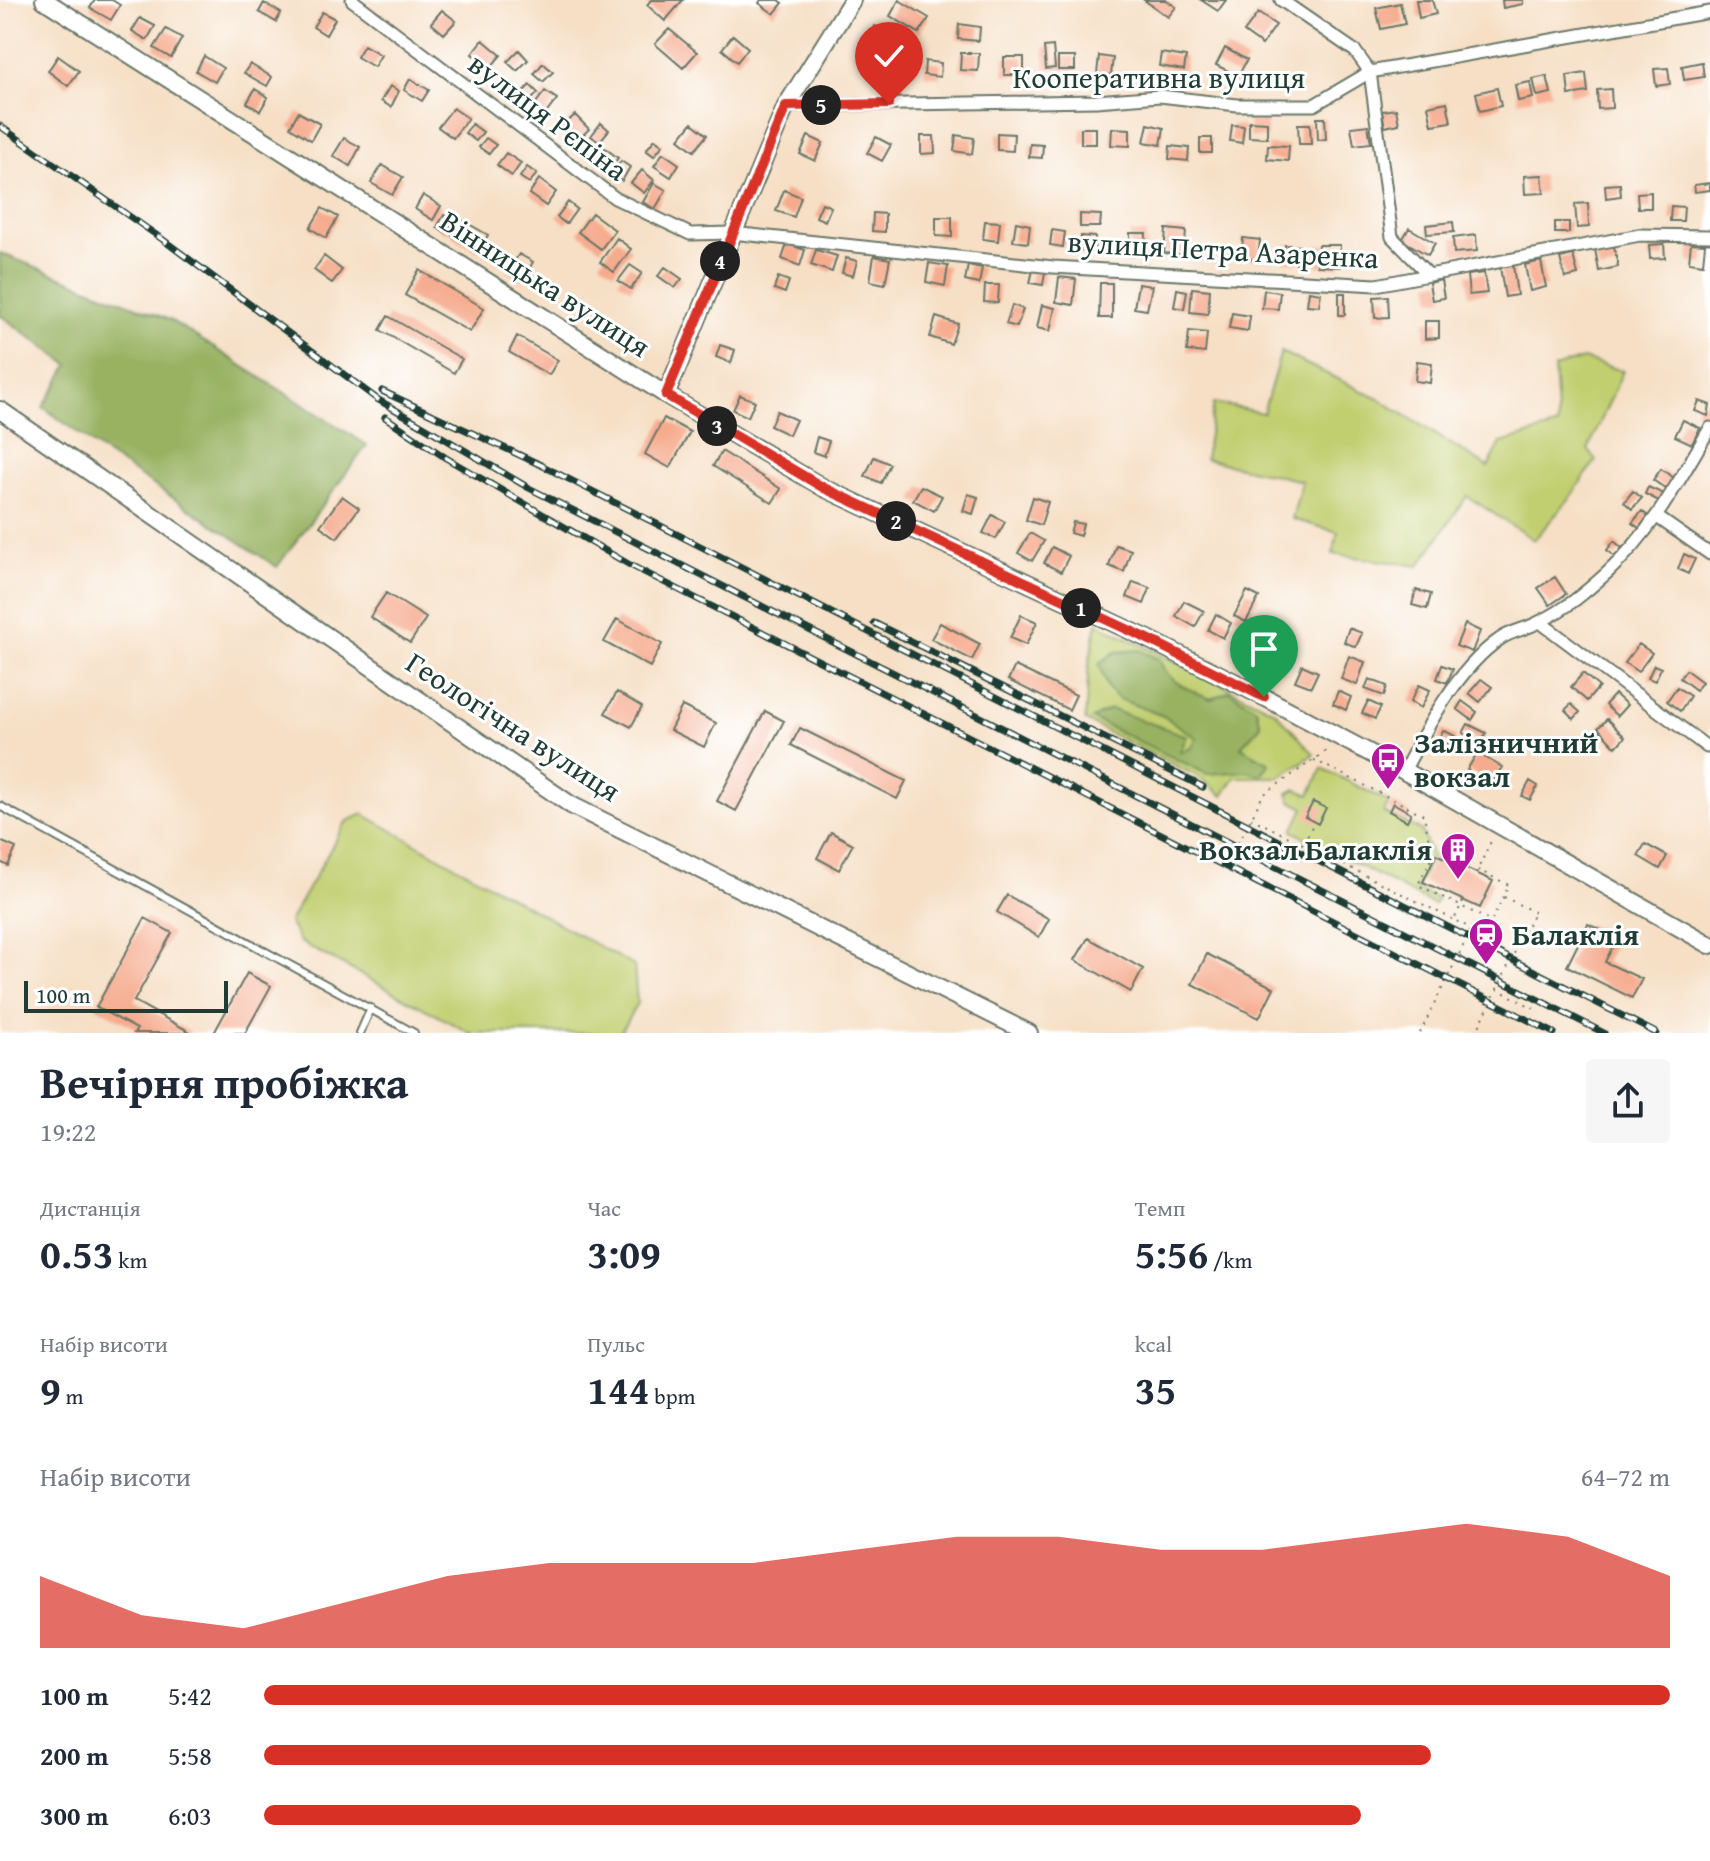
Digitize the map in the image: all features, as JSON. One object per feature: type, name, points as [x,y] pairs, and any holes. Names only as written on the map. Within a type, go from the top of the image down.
[{"type":"street","name":"Вінницька вулиця","points":[[44,0],[666,395],[824,488],[1146,638],[1344,739],[1710,945]]},
{"type":"street","name":"вулиця Рєпіна","points":[[352,0],[615,198],[690,234],[732,233]]},
{"type":"street","points":[[666,395],[786,106],[852,0]]},
{"type":"street","points":[[1281,0],[1355,51],[1370,72],[1392,237],[1429,275]]},
{"type":"street","name":"Кооперативна вулиця","points":[[786,106],[1096,101],[1160,96],[1237,105],[1314,105],[1370,72],[1710,12]]},
{"type":"street","name":"вулиця Петра Азаренка","points":[[732,233],[1069,268],[1376,285],[1640,235],[1710,236]]},
{"type":"street","name":"Геологічна вулиця","points":[[0,410],[571,805],[1029,1033]]},
{"type":"street","points":[[1404,771],[1426,730],[1458,682],[1500,639],[1540,622],[1575,601],[1612,569],[1657,517],[1710,428]]},
{"type":"street","points":[[1657,517],[1710,554]]},
{"type":"street","points":[[1540,622],[1707,747]]},
{"type":"lane","points":[[0,806],[414,1033]]},
{"type":"lane","points":[[360,1033],[371,1008]]},
{"type":"path","points":[[1235,850],[1263,795],[1344,739]]},
{"type":"path","points":[[1314,760],[1424,815],[1432,856],[1418,885],[1491,921]]},
{"type":"path","points":[[1251,818],[1485,935],[1509,885],[1477,871],[1486,852]]},
{"type":"path","points":[[1303,844],[1314,822]]},
{"type":"path","points":[[1476,1033],[1534,912],[1504,897]]},
{"type":"path","points":[[1454,920],[1463,901]]},
{"type":"path","points":[[1420,1033],[1471,928]]},
{"type":"path","points":[[1497,989],[1534,1008]]},
{"type":"green space","points":[[0,253],[170,320],[367,445],[277,567],[105,453],[43,407],[69,365],[0,315]]},
{"type":"green space","points":[[1281,352],[1379,399],[1488,467],[1501,443],[1558,426],[1554,368],[1583,359],[1623,371],[1588,450],[1596,460],[1570,498],[1534,540],[1467,496],[1419,566],[1333,554],[1338,532],[1292,519],[1302,481],[1205,459],[1214,403],[1263,413]]},
{"type":"green space","points":[[1097,623],[1275,711],[1314,754],[1280,777],[1235,777],[1223,796],[1199,777],[1085,721],[1089,664]]},
{"type":"green space","points":[[1139,650],[1160,660],[1168,675],[1187,689],[1211,699],[1229,691],[1256,708],[1261,725],[1241,747],[1270,763],[1261,775],[1247,771],[1207,774],[1092,719],[1110,709],[1187,736],[1180,752],[1191,748],[1197,738],[1163,716],[1119,699],[1108,689],[1099,664],[1115,652]]},
{"type":"green space","points":[[1322,768],[1389,802],[1384,813],[1421,830],[1432,856],[1416,889],[1437,899],[1434,905],[1293,831],[1304,808],[1291,801],[1288,793],[1296,789],[1310,795]]},
{"type":"green space","points":[[363,814],[634,966],[637,1003],[620,1033],[470,1033],[300,942],[289,922],[346,822]]},
{"type":"building","points":[[95,0],[112,0],[120,5],[111,20],[90,8]]},
{"type":"building","points":[[651,0],[683,0],[665,21],[647,5]]},
{"type":"building","points":[[761,0],[779,0],[783,3],[774,14],[759,3]]},
{"type":"building","points":[[899,0],[929,18],[919,33],[890,16]]},
{"type":"building","points":[[1144,0],[1166,0],[1176,7],[1168,17]]},
{"type":"building","points":[[1201,0],[1226,0],[1218,11]]},
{"type":"building","points":[[1416,0],[1432,0],[1436,14],[1419,18]]},
{"type":"building","points":[[1502,0],[1523,0],[1523,4],[1503,8]]},
{"type":"building","points":[[264,3],[281,13],[276,22],[259,12]]},
{"type":"building","points":[[1400,3],[1405,24],[1381,29],[1376,8]]},
{"type":"building","points":[[442,10],[456,21],[444,34],[431,23]]},
{"type":"building","points":[[322,12],[335,19],[326,35],[313,27]]},
{"type":"building","points":[[1258,13],[1276,25],[1262,45],[1244,32]]},
{"type":"building","points":[[140,18],[155,26],[147,40],[132,31]]},
{"type":"building","points":[[959,24],[980,27],[979,41],[958,39]]},
{"type":"building","points":[[874,26],[891,33],[887,44],[870,36]]},
{"type":"building","points":[[166,29],[182,38],[171,58],[154,48]]},
{"type":"building","points":[[669,29],[697,52],[683,68],[655,44]]},
{"type":"building","points":[[733,35],[748,48],[737,62],[722,49]]},
{"type":"building","points":[[483,40],[501,55],[490,68],[472,54]]},
{"type":"building","points":[[364,45],[381,55],[374,67],[357,57]]},
{"type":"building","points":[[869,46],[884,49],[882,63],[866,60]]},
{"type":"building","points":[[1053,46],[1055,68],[1046,69],[1044,47]]},
{"type":"building","points":[[1225,48],[1247,60],[1238,76],[1216,65]]},
{"type":"building","points":[[519,50],[528,60],[517,71],[507,62]]},
{"type":"building","points":[[895,50],[910,50],[910,74],[895,74]]},
{"type":"building","points":[[961,53],[979,53],[978,71],[960,70]]},
{"type":"building","points":[[1161,53],[1186,57],[1184,70],[1159,66]]},
{"type":"building","points":[[58,56],[79,71],[68,86],[48,71]]},
{"type":"building","points":[[204,56],[223,68],[215,82],[196,71]]},
{"type":"building","points":[[1099,56],[1113,58],[1111,75],[1097,74]]},
{"type":"building","points":[[1004,57],[1024,57],[1024,75],[1004,75]]},
{"type":"building","points":[[1058,57],[1075,57],[1075,70],[1058,70]]},
{"type":"building","points":[[925,61],[941,63],[940,77],[924,75]]},
{"type":"building","points":[[1702,62],[1704,77],[1684,80],[1682,66]]},
{"type":"building","points":[[543,63],[553,72],[543,82],[534,74]]},
{"type":"building","points":[[250,64],[272,77],[267,86],[244,73]]},
{"type":"building","points":[[1668,68],[1670,84],[1656,86],[1654,69]]},
{"type":"building","points":[[1586,73],[1588,92],[1569,95],[1567,76]]},
{"type":"building","points":[[1547,76],[1551,93],[1537,96],[1533,79]]},
{"type":"building","points":[[410,79],[429,90],[422,101],[404,90]]},
{"type":"building","points":[[1530,82],[1533,98],[1518,101],[1515,85]]},
{"type":"building","points":[[530,85],[538,93],[526,105],[518,97]]},
{"type":"building","points":[[390,86],[399,91],[391,107],[381,101]]},
{"type":"building","points":[[1497,88],[1501,106],[1480,111],[1476,93]]},
{"type":"building","points":[[255,89],[268,97],[260,111],[247,103]]},
{"type":"building","points":[[1611,89],[1612,108],[1598,109],[1597,90]]},
{"type":"building","points":[[545,91],[557,99],[544,116],[533,107]]},
{"type":"building","points":[[1447,102],[1451,122],[1432,125],[1428,106]]},
{"type":"building","points":[[453,108],[468,118],[453,138],[438,127]]},
{"type":"building","points":[[1396,109],[1399,124],[1385,127],[1382,111]]},
{"type":"building","points":[[298,112],[320,124],[311,140],[290,127]]},
{"type":"building","points":[[575,115],[589,129],[577,141],[563,126]]},
{"type":"building","points":[[1317,118],[1325,118],[1326,139],[1318,140]]},
{"type":"building","points":[[1249,121],[1267,122],[1267,138],[1249,137]]},
{"type":"building","points":[[601,123],[609,130],[599,142],[591,136]]},
{"type":"building","points":[[692,123],[707,135],[694,151],[679,139]]},
{"type":"building","points":[[472,124],[483,132],[476,141],[465,133]]},
{"type":"building","points":[[1148,124],[1164,128],[1161,145],[1144,142]]},
{"type":"building","points":[[1298,124],[1310,124],[1311,144],[1299,144]]},
{"type":"building","points":[[1232,125],[1244,126],[1242,143],[1230,141]]},
{"type":"building","points":[[1368,125],[1371,143],[1354,145],[1351,127]]},
{"type":"building","points":[[1081,128],[1096,128],[1096,144],[1081,144]]},
{"type":"building","points":[[1112,128],[1130,129],[1130,146],[1111,145]]},
{"type":"building","points":[[997,133],[1014,134],[1013,151],[997,150]]},
{"type":"building","points":[[956,135],[974,138],[972,154],[954,151]]},
{"type":"building","points":[[808,136],[823,143],[815,161],[800,154]]},
{"type":"building","points":[[921,136],[934,136],[935,153],[921,154]]},
{"type":"building","points":[[876,137],[891,145],[882,161],[867,153]]},
{"type":"building","points":[[344,138],[360,147],[350,166],[333,156]]},
{"type":"building","points":[[486,138],[496,145],[489,154],[479,147]]},
{"type":"building","points":[[1200,138],[1212,138],[1212,153],[1200,153]]},
{"type":"building","points":[[655,139],[663,145],[654,156],[646,150]]},
{"type":"building","points":[[1030,144],[1043,145],[1042,158],[1029,157]]},
{"type":"building","points":[[1268,145],[1289,146],[1288,161],[1267,159]]},
{"type":"building","points":[[1170,146],[1189,148],[1188,161],[1169,159]]},
{"type":"building","points":[[605,148],[618,158],[609,169],[596,159]]},
{"type":"building","points":[[506,153],[521,163],[512,176],[497,165]]},
{"type":"building","points":[[663,153],[679,164],[671,177],[654,166]]},
{"type":"building","points":[[621,161],[630,167],[622,181],[612,176]]},
{"type":"building","points":[[382,165],[403,177],[392,195],[371,183]]},
{"type":"building","points":[[527,167],[537,174],[529,183],[520,177]]},
{"type":"building","points":[[642,170],[654,180],[644,193],[631,183]]},
{"type":"building","points":[[1542,175],[1544,193],[1525,194],[1524,176]]},
{"type":"building","points":[[539,179],[556,192],[546,206],[529,194]]},
{"type":"building","points":[[654,183],[666,190],[655,209],[643,202]]},
{"type":"building","points":[[1710,183],[1710,190],[1695,192],[1694,185]]},
{"type":"building","points":[[1620,184],[1621,196],[1606,198],[1605,185]]},
{"type":"building","points":[[784,190],[801,197],[794,217],[776,211]]},
{"type":"building","points":[[1651,192],[1651,208],[1638,208],[1637,193]]},
{"type":"building","points":[[423,195],[441,206],[433,220],[415,209]]},
{"type":"building","points":[[568,202],[577,209],[566,224],[557,217]]},
{"type":"building","points":[[822,203],[831,207],[825,221],[816,217]]},
{"type":"building","points":[[1588,203],[1589,227],[1577,228],[1575,204]]},
{"type":"building","points":[[1671,206],[1684,207],[1683,221],[1670,221]]},
{"type":"building","points":[[322,208],[338,217],[326,238],[310,228]]},
{"type":"building","points":[[592,213],[615,230],[601,249],[578,232]]},
{"type":"building","points":[[873,213],[885,214],[885,232],[872,231]]},
{"type":"building","points":[[1080,214],[1101,215],[1100,227],[1080,227]]},
{"type":"building","points":[[444,215],[454,221],[447,233],[437,227]]},
{"type":"building","points":[[936,217],[952,217],[952,237],[936,236]]},
{"type":"building","points":[[462,220],[488,235],[478,251],[452,236]]},
{"type":"building","points":[[985,221],[1000,222],[998,241],[983,239]]},
{"type":"building","points":[[1016,222],[1030,225],[1028,243],[1013,241]]},
{"type":"building","points":[[1453,222],[1454,232],[1427,234],[1426,225]]},
{"type":"building","points":[[1555,222],[1569,222],[1569,233],[1555,233]]},
{"type":"building","points":[[1409,228],[1435,243],[1428,255],[1402,240]]},
{"type":"building","points":[[1166,229],[1186,231],[1184,255],[1164,253]]},
{"type":"building","points":[[1052,230],[1065,232],[1063,247],[1050,245]]},
{"type":"building","points":[[1130,233],[1146,233],[1145,256],[1130,256]]},
{"type":"building","points":[[1476,235],[1477,251],[1454,253],[1453,238]]},
{"type":"building","points":[[1081,236],[1095,237],[1094,251],[1080,250]]},
{"type":"building","points":[[617,238],[631,249],[614,272],[600,262]]},
{"type":"building","points":[[1243,238],[1260,240],[1258,260],[1241,258]]},
{"type":"building","points":[[1691,243],[1705,244],[1703,264],[1689,262]]},
{"type":"building","points":[[787,244],[805,250],[800,266],[782,259]]},
{"type":"building","points":[[1664,244],[1665,258],[1650,259],[1649,245]]},
{"type":"building","points":[[1285,245],[1299,246],[1297,263],[1283,261]]},
{"type":"building","points":[[1318,245],[1340,245],[1340,267],[1317,266]]},
{"type":"building","points":[[1614,246],[1618,267],[1599,271],[1595,249]]},
{"type":"building","points":[[816,250],[837,256],[832,272],[811,265]]},
{"type":"building","points":[[519,254],[533,262],[523,280],[508,271]]},
{"type":"building","points":[[1573,255],[1578,275],[1565,278],[1560,258]]},
{"type":"building","points":[[324,256],[342,270],[332,283],[314,270]]},
{"type":"building","points":[[874,256],[890,259],[885,284],[870,281]]},
{"type":"building","points":[[846,258],[857,261],[853,276],[842,273]]},
{"type":"building","points":[[1541,261],[1546,287],[1530,291],[1525,265]]},
{"type":"building","points":[[929,263],[948,266],[945,286],[926,282]]},
{"type":"building","points":[[630,265],[642,273],[631,289],[618,281]]},
{"type":"building","points":[[968,265],[982,268],[979,284],[965,281]]},
{"type":"building","points":[[1513,265],[1517,295],[1505,297],[1500,267]]},
{"type":"building","points":[[665,267],[682,279],[675,288],[658,276]]},
{"type":"building","points":[[419,270],[484,308],[470,332],[405,295]]},
{"type":"building","points":[[1033,270],[1045,272],[1043,285],[1030,283]]},
{"type":"building","points":[[1484,273],[1487,293],[1469,295],[1467,275]]},
{"type":"building","points":[[778,277],[789,281],[785,293],[774,289]]},
{"type":"building","points":[[1059,277],[1076,279],[1073,305],[1056,302]]},
{"type":"building","points":[[1441,280],[1444,298],[1432,300],[1429,283]]},
{"type":"building","points":[[1100,283],[1112,283],[1112,318],[1099,318]]},
{"type":"building","points":[[1138,284],[1152,286],[1147,310],[1134,308]]},
{"type":"building","points":[[985,285],[999,285],[998,303],[984,302]]},
{"type":"building","points":[[1192,288],[1210,290],[1208,314],[1190,312]]},
{"type":"building","points":[[1177,289],[1187,291],[1184,309],[1174,307]]},
{"type":"building","points":[[1264,290],[1280,292],[1278,309],[1262,308]]},
{"type":"building","points":[[1309,291],[1321,293],[1319,306],[1307,305]]},
{"type":"building","points":[[1339,293],[1345,293],[1345,315],[1339,315]]},
{"type":"building","points":[[1388,296],[1389,317],[1375,318],[1374,297]]},
{"type":"building","points":[[1012,305],[1023,309],[1017,327],[1006,324]]},
{"type":"building","points":[[1042,305],[1055,308],[1050,331],[1037,328]]},
{"type":"building","points":[[1232,313],[1250,316],[1248,331],[1229,328]]},
{"type":"building","points":[[388,316],[462,359],[454,373],[380,330]]},
{"type":"building","points":[[936,317],[958,324],[951,344],[930,337]]},
{"type":"building","points":[[1425,321],[1439,321],[1439,338],[1425,339]]},
{"type":"building","points":[[1189,331],[1207,333],[1205,353],[1187,351]]},
{"type":"building","points":[[517,336],[558,360],[549,375],[509,352]]},
{"type":"building","points":[[720,345],[735,350],[731,363],[716,357]]},
{"type":"building","points":[[1417,361],[1432,363],[1430,383],[1415,381]]},
{"type":"building","points":[[740,395],[755,401],[748,417],[733,410]]},
{"type":"building","points":[[1699,401],[1710,405],[1708,416],[1695,411]]},
{"type":"building","points":[[777,411],[796,420],[789,435],[770,426]]},
{"type":"building","points":[[664,418],[690,432],[670,468],[645,454]]},
{"type":"building","points":[[1683,420],[1700,428],[1692,444],[1675,436]]},
{"type":"building","points":[[817,437],[829,441],[824,456],[813,452]]},
{"type":"building","points":[[722,451],[781,489],[772,503],[713,466]]},
{"type":"building","points":[[874,457],[890,464],[881,483],[865,476]]},
{"type":"building","points":[[1661,469],[1674,478],[1666,489],[1653,480]]},
{"type":"building","points":[[921,486],[942,496],[934,511],[913,500]]},
{"type":"building","points":[[1648,487],[1664,494],[1661,502],[1645,494]]},
{"type":"building","points":[[1633,491],[1642,498],[1632,509],[1624,502]]},
{"type":"building","points":[[968,494],[978,497],[973,514],[963,511]]},
{"type":"building","points":[[342,496],[359,508],[337,538],[320,526]]},
{"type":"building","points":[[1033,497],[1048,502],[1041,525],[1026,520]]},
{"type":"building","points":[[1642,511],[1648,516],[1639,528],[1632,523]]},
{"type":"building","points":[[992,515],[1005,522],[996,539],[983,533]]},
{"type":"building","points":[[1073,522],[1083,524],[1080,536],[1070,533]]},
{"type":"building","points":[[1030,533],[1044,541],[1032,561],[1018,553]]},
{"type":"building","points":[[1614,541],[1622,548],[1615,557],[1607,550]]},
{"type":"building","points":[[1116,545],[1131,550],[1124,572],[1109,566]]},
{"type":"building","points":[[1052,547],[1069,556],[1061,572],[1044,563]]},
{"type":"building","points":[[1684,554],[1695,559],[1688,574],[1678,569]]},
{"type":"building","points":[[1555,577],[1566,594],[1550,605],[1538,588]]},
{"type":"building","points":[[1133,582],[1150,588],[1144,604],[1127,597]]},
{"type":"building","points":[[1416,590],[1431,594],[1427,609],[1412,605]]},
{"type":"building","points":[[1247,591],[1259,597],[1246,622],[1234,616]]},
{"type":"building","points":[[386,593],[426,618],[410,643],[370,617]]},
{"type":"building","points":[[1184,601],[1204,611],[1195,627],[1176,616]]},
{"type":"building","points":[[1216,614],[1231,623],[1223,638],[1208,630]]},
{"type":"building","points":[[1021,615],[1037,622],[1026,645],[1010,638]]},
{"type":"building","points":[[617,619],[662,644],[650,667],[604,642]]},
{"type":"building","points":[[940,623],[980,644],[972,660],[931,639]]},
{"type":"building","points":[[1465,624],[1480,631],[1472,652],[1456,646]]},
{"type":"building","points":[[1349,628],[1362,633],[1356,647],[1344,642]]},
{"type":"building","points":[[1249,629],[1259,635],[1250,650],[1241,644]]},
{"type":"building","points":[[1639,644],[1652,653],[1638,672],[1625,663]]},
{"type":"building","points":[[1277,651],[1289,656],[1282,672],[1270,666]]},
{"type":"building","points":[[1349,656],[1365,662],[1357,685],[1341,679]]},
{"type":"building","points":[[1302,665],[1318,672],[1311,687],[1295,681]]},
{"type":"building","points":[[1442,665],[1453,669],[1447,683],[1437,679]]},
{"type":"building","points":[[1654,665],[1661,668],[1655,681],[1648,678]]},
{"type":"building","points":[[1015,666],[1076,695],[1069,710],[1008,680]]},
{"type":"building","points":[[1686,670],[1702,682],[1696,690],[1680,678]]},
{"type":"building","points":[[1583,673],[1599,687],[1587,701],[1571,687]]},
{"type":"building","points":[[1369,679],[1387,686],[1384,696],[1365,689]]},
{"type":"building","points":[[1481,679],[1492,687],[1480,702],[1469,693]]},
{"type":"building","points":[[1419,685],[1430,690],[1421,708],[1410,702]]},
{"type":"building","points":[[1677,687],[1690,696],[1680,711],[1667,701]]},
{"type":"building","points":[[1338,691],[1351,697],[1346,710],[1333,704]]},
{"type":"building","points":[[617,692],[642,707],[631,727],[605,713]]},
{"type":"building","points":[[1615,694],[1627,705],[1617,716],[1605,705]]},
{"type":"building","points":[[1368,701],[1381,707],[1375,719],[1362,713]]},
{"type":"building","points":[[1462,701],[1477,712],[1472,720],[1457,709]]},
{"type":"building","points":[[1571,704],[1580,712],[1574,719],[1565,710]]},
{"type":"building","points":[[682,706],[716,723],[704,747],[670,730]]},
{"type":"building","points":[[765,711],[784,721],[736,811],[717,801]]},
{"type":"building","points":[[1607,719],[1625,737],[1616,747],[1598,728]]},
{"type":"building","points":[[1468,724],[1486,733],[1481,742],[1463,733]]},
{"type":"building","points":[[800,728],[906,781],[897,799],[791,745]]},
{"type":"building","points":[[1443,730],[1457,737],[1453,746],[1439,739]]},
{"type":"building","points":[[1477,753],[1502,767],[1492,784],[1467,770]]},
{"type":"building","points":[[1530,781],[1538,786],[1530,800],[1522,796]]},
{"type":"building","points":[[1313,802],[1326,808],[1318,824],[1305,817]]},
{"type":"building","points":[[1393,803],[1411,813],[1407,821],[1389,811]]},
{"type":"building","points":[[831,832],[853,844],[839,870],[817,858]]},
{"type":"building","points":[[0,841],[16,848],[8,866],[0,862]]},
{"type":"building","points":[[1645,844],[1667,856],[1660,869],[1638,856]]},
{"type":"building","name":"Вокзал Балаклія","points":[[1436,854],[1493,881],[1480,908],[1423,882]]},
{"type":"building","points":[[1007,895],[1049,919],[1039,937],[997,912]]},
{"type":"building","points":[[145,918],[172,933],[134,1001],[192,1033],[134,1033],[137,1029],[96,1007]]},
{"type":"building","points":[[1588,924],[1617,938],[1605,962],[1642,979],[1632,998],[1567,966]]},
{"type":"building","points":[[1088,938],[1143,969],[1131,992],[1075,960]]},
{"type":"building","points":[[1207,954],[1274,988],[1259,1018],[1192,984]]},
{"type":"building","points":[[247,973],[271,986],[245,1033],[214,1033]]},
{"type":"railway","points":[[0,126],[162,239],[377,399],[529,488],[1604,1033]]},
{"type":"railway","points":[[382,391],[541,465],[1656,1033]]},
{"type":"railway","points":[[385,417],[446,458],[630,565],[1554,1033]]},
{"type":"railway","points":[[874,623],[1203,787]]},
{"type":"place","name":"Залізничний вокзал","points":[[1388,791]]},
{"type":"place","name":"Вокзал Балаклія","points":[[1458,881]]},
{"type":"place","name":"Балаклія","points":[[1486,966]]},
{"type":"route","points":[[889,104],[786,106],[666,395],[824,488],[1146,638],[1264,697]]}]
